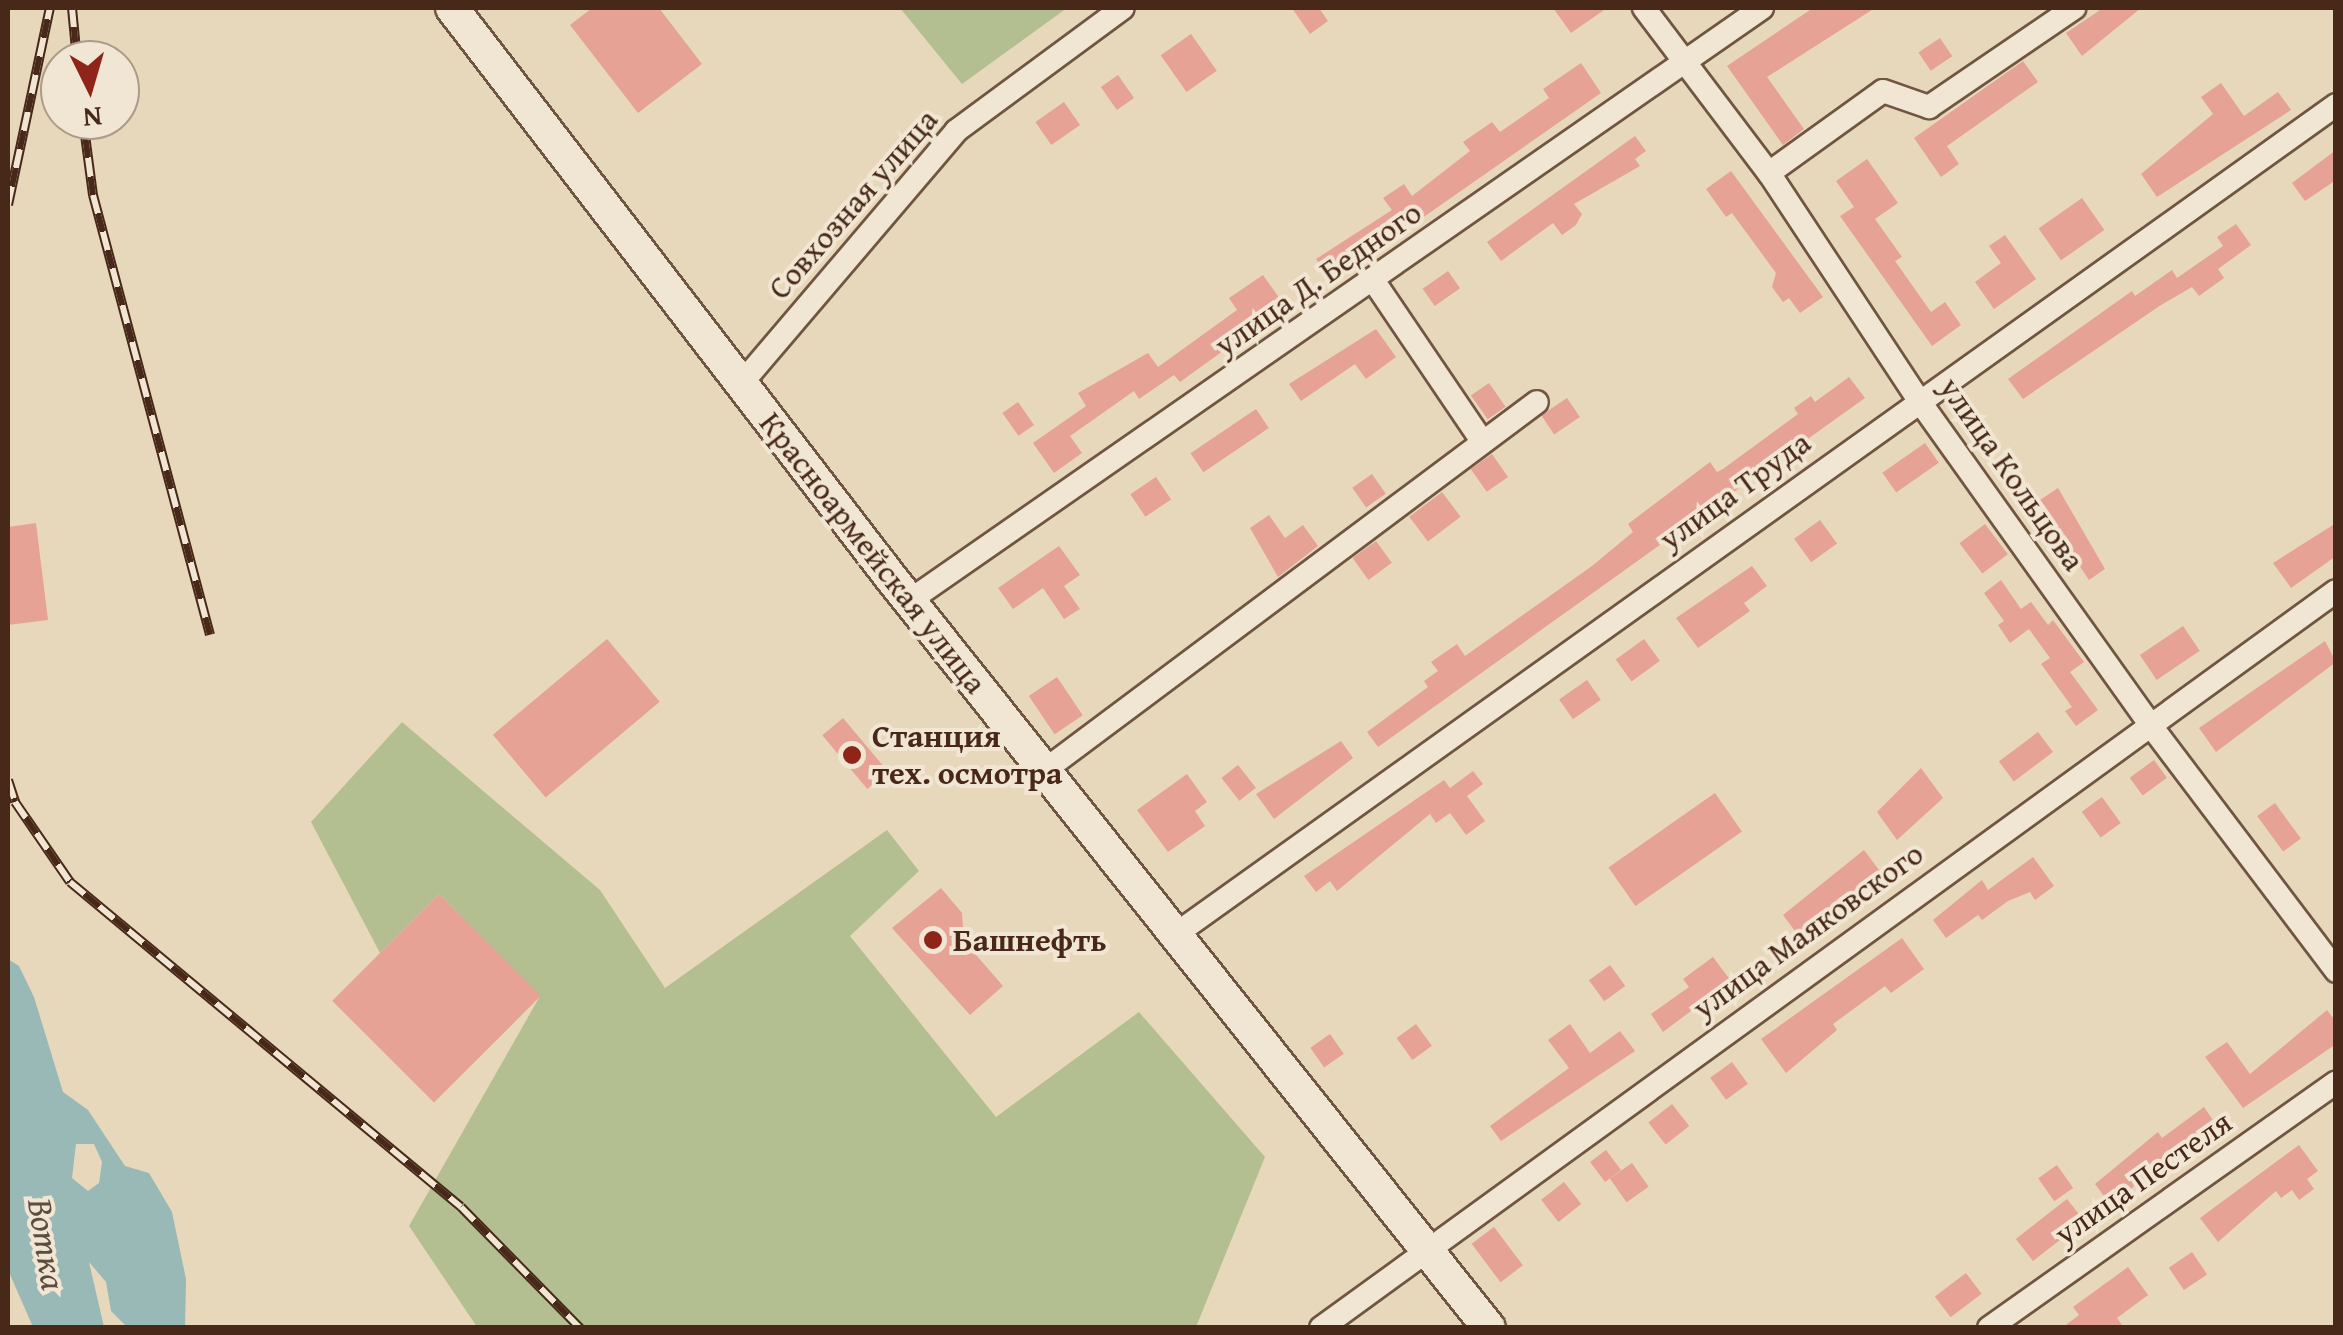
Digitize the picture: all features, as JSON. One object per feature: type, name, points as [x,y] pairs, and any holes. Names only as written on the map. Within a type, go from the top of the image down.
[{"type":"main road","name":"Красноармейская улица","points":[[452,8],[909,601],[1176,934],[1423,1253],[1488,1328]]},
{"type":"street","name":"Совхозная улица","points":[[741,384],[956,131],[1123,8]]},
{"type":"street","name":"улица Кольцова","points":[[1644,8],[1769,173],[1918,399],[2148,722],[2336,971]]},
{"type":"street","name":"улица Д. Бедного","points":[[909,601],[1762,8]]},
{"type":"street","points":[[1769,173],[1882,91],[1929,107],[2074,8]]},
{"type":"street","name":"улица Труда","points":[[1176,934],[1918,399],[2336,104]]},
{"type":"street","points":[[1373,280],[1482,441]]},
{"type":"street","points":[[1045,770],[1537,402]]},
{"type":"street","name":"улица Маяковского","points":[[1321,1328],[2148,722],[2336,590]]},
{"type":"street","name":"улица Пестеля","points":[[1989,1328],[2336,1082]]},
{"type":"green space","points":[[900,8],[1067,8],[962,84]]},
{"type":"green space","points":[[402,722],[600,890],[665,988],[887,830],[919,871],[850,936],[996,1117],[1139,1012],[1265,1157],[1196,1327],[477,1327],[409,1226],[540,996],[439,894],[380,953],[311,822]]},
{"type":"water","name":"Вотка","points":[[8,959],[19,966],[34,997],[63,1092],[88,1110],[125,1166],[149,1173],[172,1212],[186,1279],[185,1327],[127,1327],[111,1311],[106,1282],[89,1262],[104,1327],[33,1327],[8,1270]],"holes":[[[76,1144],[94,1144],[102,1162],[99,1183],[88,1191],[72,1178]]]},
{"type":"building","points":[[592,8],[659,8],[702,64],[638,113],[570,25]]},
{"type":"building","points":[[1292,8],[1319,8],[1328,21],[1310,34]]},
{"type":"building","points":[[1553,8],[1607,8],[1571,33]]},
{"type":"building","points":[[1813,8],[1875,8],[1767,77],[1804,129],[1783,145],[1727,66]]},
{"type":"building","points":[[2103,8],[2141,8],[2082,56],[2066,33]]},
{"type":"building","points":[[1191,34],[1217,71],[1187,92],[1161,55]]},
{"type":"building","points":[[1940,38],[1952,56],[1931,71],[1918,53]]},
{"type":"building","points":[[2023,61],[2038,82],[1947,146],[1959,164],[1941,177],[1914,138]]},
{"type":"building","points":[[1581,63],[1601,93],[1332,281],[1316,259],[1392,210],[1383,198],[1404,184],[1412,196],[1470,151],[1463,142],[1492,122],[1500,132],[1549,98],[1543,89]]},
{"type":"building","points":[[1118,75],[1134,98],[1117,110],[1101,87]]},
{"type":"building","points":[[2221,83],[2244,116],[2278,92],[2291,110],[2157,197],[2141,174],[2213,114],[2201,97]]},
{"type":"building","points":[[1064,102],[1080,125],[1051,145],[1035,122]]},
{"type":"building","points":[[1635,136],[1646,151],[1635,159],[1640,166],[1574,204],[1582,214],[1576,225],[1562,235],[1553,223],[1501,261],[1487,242]]},
{"type":"building","points":[[2336,150],[2336,180],[2305,201],[2292,183]]},
{"type":"building","points":[[1867,159],[1898,203],[1875,219],[1902,257],[1895,261],[1931,312],[1945,302],[1961,325],[1932,346],[1840,216],[1854,207],[1836,181]]},
{"type":"building","points":[[1731,171],[1823,297],[1800,313],[1789,298],[1783,302],[1772,287],[1776,273],[1732,213],[1726,217],[1706,189]]},
{"type":"building","points":[[2082,198],[2104,230],[2061,260],[2039,228]]},
{"type":"building","points":[[2236,224],[2251,245],[2218,269],[2224,278],[2199,296],[2192,287],[2161,305],[2023,399],[2008,379],[2132,291],[2135,296],[2172,270],[2177,278],[2223,246],[2217,237]]},
{"type":"building","points":[[2005,235],[2036,279],[1994,309],[1975,282],[2001,263],[1989,246]]},
{"type":"building","points":[[1448,271],[1460,288],[1435,306],[1423,289]]},
{"type":"building","points":[[1263,275],[1285,306],[1180,382],[1174,375],[1139,399],[1134,391],[1070,436],[1082,453],[1054,473],[1033,443],[1086,406],[1078,393],[1148,353],[1158,367],[1237,310],[1229,298]]},
{"type":"building","points":[[1376,329],[1396,357],[1366,379],[1355,364],[1301,401],[1289,384]]},
{"type":"building","points":[[1849,377],[1865,398],[1378,747],[1367,732],[1428,687],[1424,681],[1438,671],[1431,662],[1457,644],[1465,656],[1592,566],[1633,532],[1628,524],[1710,462],[1717,472],[1723,469],[1798,414],[1794,408],[1811,396],[1815,402]]},
{"type":"building","points":[[1489,383],[1506,407],[1488,419],[1471,396]]},
{"type":"building","points":[[1567,398],[1580,417],[1554,434],[1541,415]]},
{"type":"building","points":[[1018,402],[1034,425],[1018,436],[1002,413]]},
{"type":"building","points":[[1256,409],[1269,428],[1203,472],[1191,453]]},
{"type":"building","points":[[1925,443],[1939,463],[1896,492],[1882,473]]},
{"type":"building","points":[[1492,454],[1508,477],[1487,492],[1471,469]]},
{"type":"building","points":[[1372,474],[1386,494],[1366,507],[1352,488]]},
{"type":"building","points":[[1156,477],[1171,499],[1145,517],[1130,494]]},
{"type":"building","points":[[2058,488],[2105,569],[2089,580],[2037,502]]},
{"type":"building","points":[[1442,492],[1461,517],[1428,541],[1409,517]]},
{"type":"building","points":[[1269,515],[1285,538],[1303,525],[1318,546],[1278,577],[1250,528]]},
{"type":"building","points":[[1820,520],[1837,543],[1811,562],[1794,539]]},
{"type":"building","points":[[36,523],[48,620],[8,625],[8,527]]},
{"type":"building","points":[[2336,523],[2336,556],[2291,588],[2273,563]]},
{"type":"building","points":[[1985,524],[2008,554],[1982,574],[1959,543]]},
{"type":"building","points":[[1376,541],[1392,563],[1368,580],[1353,558]]},
{"type":"building","points":[[1059,546],[1080,575],[1064,586],[1080,609],[1064,619],[1043,588],[1013,609],[998,588]]},
{"type":"building","points":[[1752,566],[1767,586],[1744,603],[1750,611],[1698,648],[1676,618]]},
{"type":"building","points":[[2001,580],[2021,609],[2031,602],[2048,625],[2053,620],[2084,662],[2070,672],[2098,710],[2076,726],[2065,711],[2072,707],[2041,664],[2050,658],[2029,629],[2010,643],[1998,625],[2004,621],[1984,593]]},
{"type":"building","points":[[2183,626],[2200,651],[2157,680],[2140,655]]},
{"type":"building","points":[[607,639],[660,702],[546,798],[493,735]]},
{"type":"building","points":[[1644,639],[1660,661],[1632,681],[1616,660]]},
{"type":"building","points":[[2325,641],[2336,662],[2216,752],[2199,728]]},
{"type":"building","points":[[1057,677],[1083,715],[1055,734],[1029,696]]},
{"type":"building","points":[[1587,680],[1601,700],[1573,719],[1559,700]]},
{"type":"building","points":[[843,718],[888,772],[867,789],[822,735]]},
{"type":"building","points":[[2038,732],[2053,752],[2014,781],[1999,761]]},
{"type":"building","points":[[1341,741],[1353,758],[1274,819],[1256,794]]},
{"type":"building","points":[[2154,760],[2167,778],[2143,795],[2130,778]]},
{"type":"building","points":[[1238,765],[1256,788],[1239,801],[1221,778]]},
{"type":"building","points":[[1921,768],[1943,798],[1897,840],[1877,812]]},
{"type":"building","points":[[1473,771],[1483,784],[1467,796],[1485,821],[1466,835],[1450,813],[1436,823],[1430,814],[1337,891],[1330,881],[1316,892],[1304,876],[1444,780],[1450,788]]},
{"type":"building","points":[[1187,774],[1207,802],[1195,811],[1205,826],[1168,852],[1137,810]]},
{"type":"building","points":[[1715,793],[1742,832],[1635,906],[1609,868]]},
{"type":"building","points":[[2102,797],[2121,823],[2101,838],[2082,812]]},
{"type":"building","points":[[2275,803],[2301,839],[2283,852],[2257,816]]},
{"type":"building","points":[[1864,850],[1882,874],[1798,935],[1783,915]]},
{"type":"building","points":[[2033,857],[2054,886],[2035,900],[2030,892],[2008,901],[1982,920],[1978,915],[1946,938],[1933,920],[1982,880],[1988,890]]},
{"type":"building","points":[[941,888],[962,913],[964,941],[1003,986],[970,1015],[892,928]]},
{"type":"building","points":[[439,894],[541,996],[434,1103],[332,1001]]},
{"type":"building","points":[[1902,938],[1924,969],[1891,993],[1885,986],[1833,1024],[1837,1030],[1786,1073],[1761,1039]]},
{"type":"building","points":[[1713,957],[1731,981],[1663,1032],[1651,1014],[1689,987],[1683,979]]},
{"type":"building","points":[[1610,965],[1625,986],[1604,1001],[1589,980]]},
{"type":"building","points":[[2327,1010],[2336,1022],[2336,1044],[2243,1108],[2205,1057],[2227,1042],[2250,1074]]},
{"type":"building","points":[[1416,1024],[1432,1046],[1412,1060],[1397,1038]]},
{"type":"building","points":[[1570,1024],[1590,1053],[1620,1031],[1635,1051],[1501,1141],[1490,1126],[1569,1068],[1548,1040]]},
{"type":"building","points":[[1330,1034],[1344,1054],[1324,1067],[1310,1048]]},
{"type":"building","points":[[1732,1062],[1748,1084],[1726,1100],[1710,1078]]},
{"type":"building","points":[[1672,1104],[1689,1126],[1666,1145],[1648,1122]]},
{"type":"building","points":[[2204,1107],[2217,1126],[2110,1204],[2095,1184],[2158,1132],[2162,1138]]},
{"type":"building","points":[[2299,1145],[2318,1171],[2307,1179],[2314,1189],[2299,1200],[2292,1190],[2281,1198],[2276,1191],[2218,1242],[2200,1218]]},
{"type":"building","points":[[1606,1150],[1621,1170],[1605,1182],[1590,1162]]},
{"type":"building","points":[[1632,1163],[1649,1187],[1627,1202],[1610,1178]]},
{"type":"building","points":[[2057,1165],[2073,1188],[2054,1201],[2038,1178]]},
{"type":"building","points":[[1564,1182],[1581,1204],[1558,1222],[1541,1200]]},
{"type":"building","points":[[2067,1199],[2084,1221],[2033,1261],[2016,1239]]},
{"type":"building","points":[[1494,1227],[1523,1265],[1501,1282],[1472,1244]]},
{"type":"building","points":[[2192,1252],[2207,1274],[2184,1290],[2169,1268]]},
{"type":"building","points":[[2128,1267],[2148,1295],[2117,1318],[2124,1328],[2062,1328],[2079,1315],[2073,1307]]},
{"type":"building","points":[[1966,1273],[1982,1294],[1951,1317],[1935,1296]]},
{"type":"railway","points":[[8,205],[50,8]]},
{"type":"railway","points":[[72,8],[75,40]]},
{"type":"railway","points":[[86,140],[93,195],[210,635]]},
{"type":"railway","points":[[8,780],[15,802],[70,882],[461,1207],[580,1328]]},
{"type":"place","name":"Станция тех. осмотра","points":[[852,755]]},
{"type":"place","name":"Башнефть","points":[[933,940]]}]
